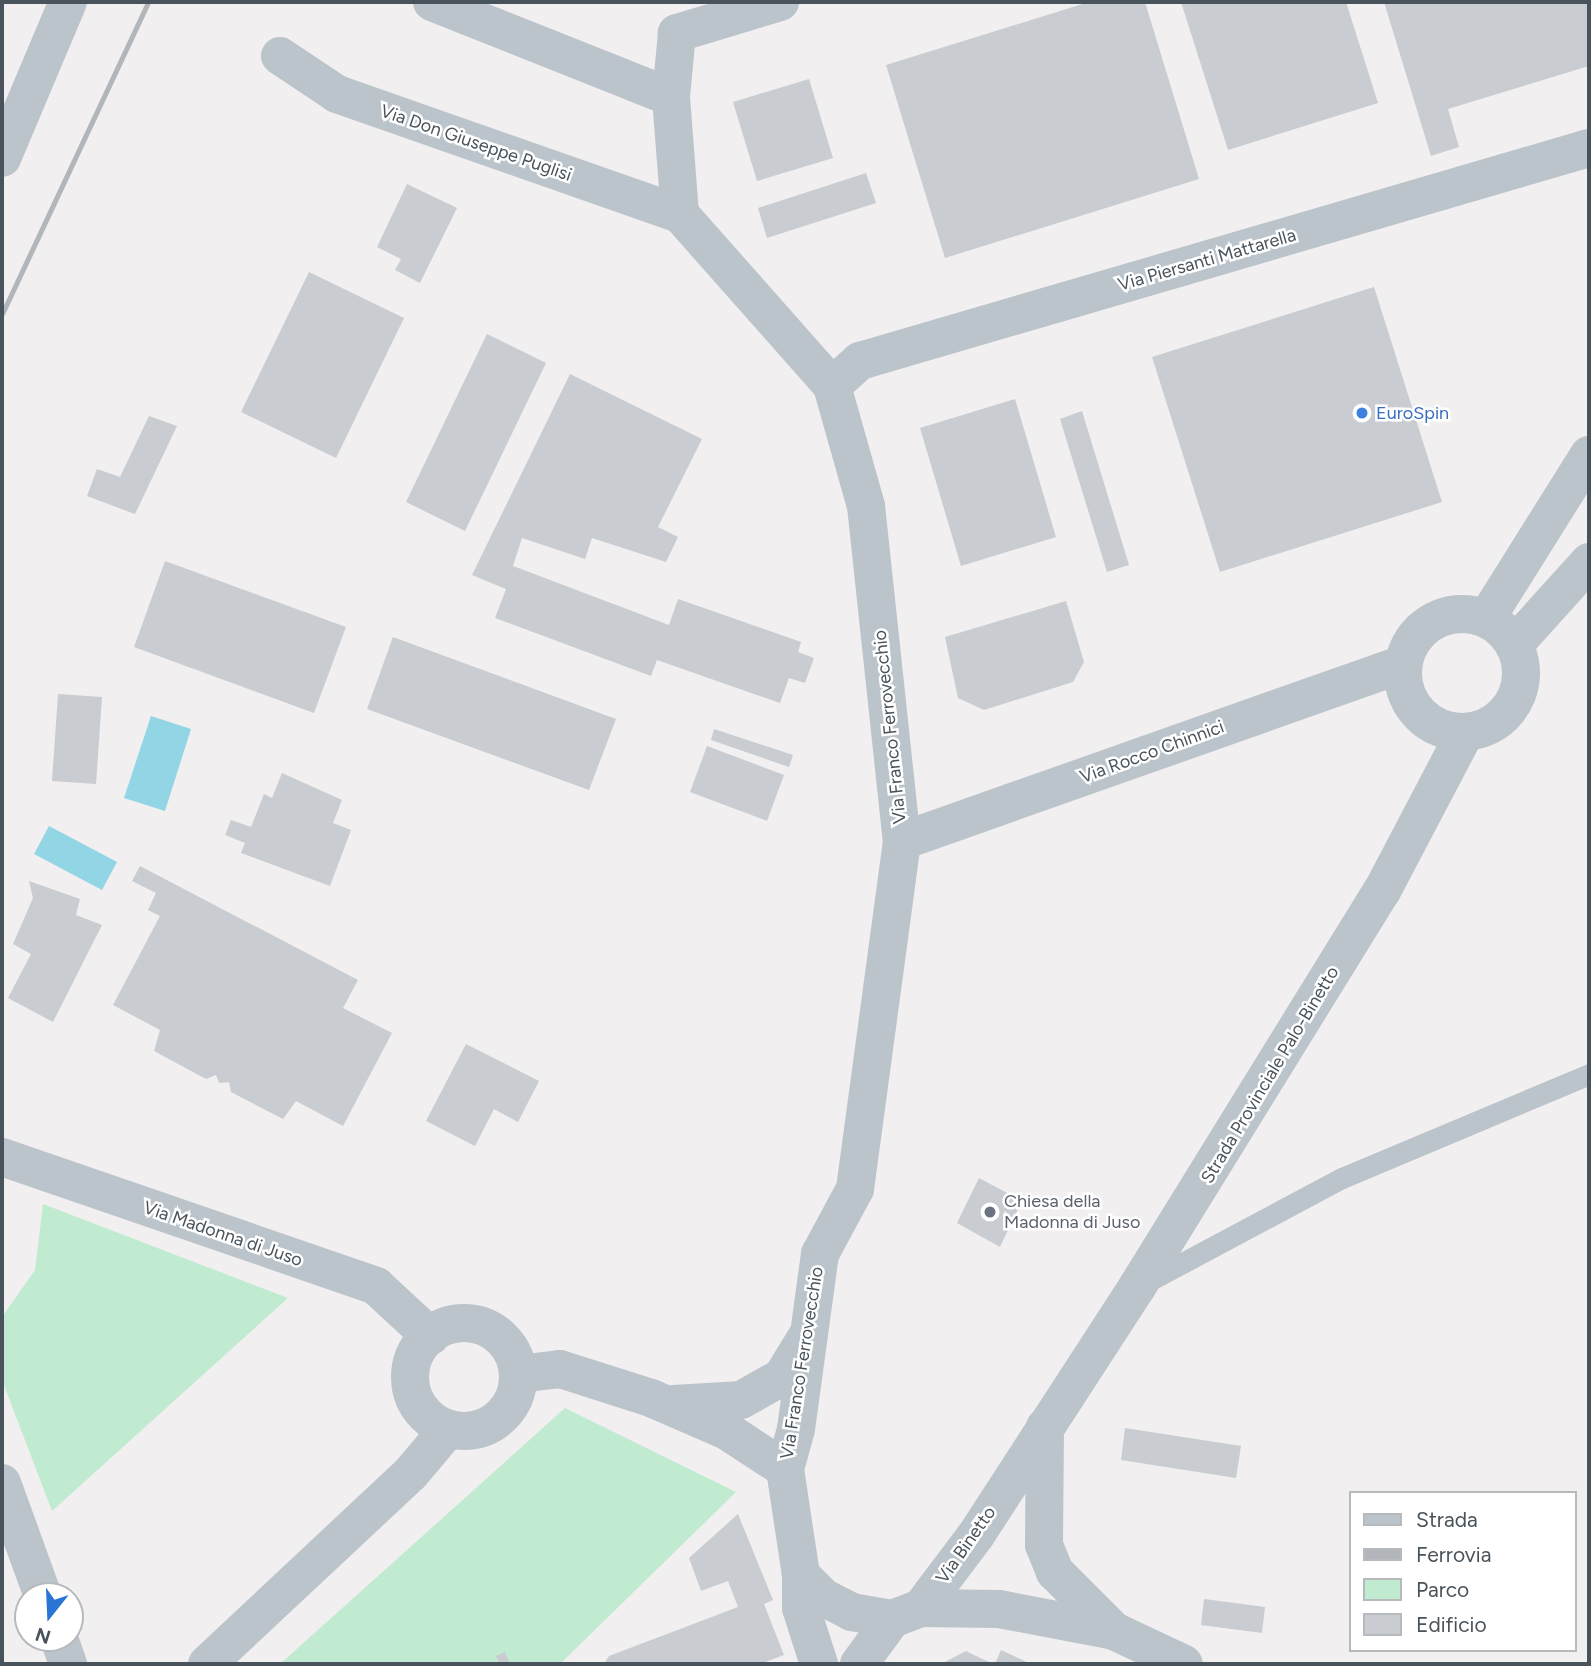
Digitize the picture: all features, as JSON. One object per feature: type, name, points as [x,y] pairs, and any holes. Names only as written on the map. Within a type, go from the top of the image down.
[{"type":"street","points":[[2,158],[68,2]]},
{"type":"street","points":[[432,2],[671,97]]},
{"type":"street","points":[[680,214],[671,97],[677,33],[780,2]]},
{"type":"street","name":"Via Don Giuseppe Puglisi","points":[[280,56],[337,94],[680,214]]},
{"type":"street","name":"Via Piersanti Mattarella","points":[[832,386],[860,361],[1589,148]]},
{"type":"street","name":"Via Franco Ferrovecchio","points":[[680,214],[832,386],[866,506],[902,842],[855,1189],[820,1254],[785,1469],[801,1575],[801,1608],[819,1664]]},
{"type":"street","points":[[1486,619],[1589,455]]},
{"type":"street","points":[[1514,646],[1589,562]]},
{"type":"street","points":[[1450,615],[1486,619],[1514,646],[1521,678],[1513,702],[1497,722],[1465,733],[1431,724],[1417,713],[1403,681],[1403,663],[1419,632],[1433,621],[1450,615]]},
{"type":"street","name":"Via Rocco Chinnici","points":[[902,842],[1403,663]]},
{"type":"street","name":"Strada Provinciale Palo-Binetto","points":[[1052,1417],[1137,1287],[1382,891],[1465,733]]},
{"type":"street","name":"Via Madonna di Juso","points":[[2,1157],[376,1286],[430,1336]]},
{"type":"street","points":[[457,1324],[486,1328],[508,1347],[518,1374],[512,1403],[503,1415],[477,1430],[448,1429],[421,1410],[413,1396],[412,1363],[430,1336],[457,1324]]},
{"type":"street","points":[[665,1404],[703,1405],[741,1400],[782,1377],[809,1333]]},
{"type":"street","points":[[518,1374],[560,1369],[665,1404],[727,1431],[785,1469]]},
{"type":"street","points":[[1052,1417],[1044,1545],[1055,1572],[1114,1631]]},
{"type":"street","name":"Via Binetto","points":[[859,1664],[976,1535],[1052,1417]]},
{"type":"street","points":[[207,1664],[411,1474],[448,1429]]},
{"type":"street","points":[[2,1483],[38,1582]]},
{"type":"street","points":[[801,1575],[824,1598],[852,1612],[906,1613],[999,1609],[1114,1631],[1184,1664]]},
{"type":"lane","points":[[1137,1287],[1342,1178],[1589,1074]]},
{"type":"green space","points":[[43,1204],[288,1298],[52,1511],[2,1380],[2,1317],[35,1270]]},
{"type":"green space","points":[[565,1408],[736,1492],[560,1664],[280,1664]]},
{"type":"water","points":[[151,716],[191,729],[165,811],[124,798]]},
{"type":"water","points":[[49,826],[117,862],[102,890],[34,854]]},
{"type":"building","points":[[1089,2],[1145,2],[1199,179],[945,258],[886,65]]},
{"type":"building","points":[[1181,2],[1346,2],[1378,103],[1228,150]]},
{"type":"building","points":[[1384,2],[1589,2],[1589,66],[1448,109],[1459,147],[1431,156]]},
{"type":"building","points":[[809,79],[833,158],[757,181],[733,102]]},
{"type":"building","points":[[866,173],[876,203],[767,238],[758,208]]},
{"type":"building","points":[[407,184],[457,208],[420,283],[395,270],[401,259],[377,247]]},
{"type":"building","points":[[309,272],[404,318],[336,458],[241,412]]},
{"type":"building","points":[[1374,287],[1442,502],[1220,572],[1152,357]]},
{"type":"building","points":[[487,334],[546,363],[465,531],[406,502]]},
{"type":"building","points":[[570,374],[702,439],[658,527],[678,537],[666,562],[592,538],[585,559],[522,538],[513,566],[669,625],[678,599],[801,642],[798,652],[814,658],[805,683],[789,678],[780,703],[657,660],[651,676],[495,618],[506,589],[472,575]]},
{"type":"building","points":[[1015,399],[1056,537],[961,566],[920,428]]},
{"type":"building","points":[[1082,411],[1129,565],[1107,572],[1060,419]]},
{"type":"building","points":[[149,416],[177,426],[135,514],[87,496],[97,469],[120,477]]},
{"type":"building","points":[[165,561],[346,627],[314,713],[134,647]]},
{"type":"building","points":[[1066,601],[1084,662],[1073,682],[984,710],[958,698],[945,637]]},
{"type":"building","points":[[393,637],[616,719],[589,790],[367,709]]},
{"type":"building","points":[[58,694],[102,697],[96,784],[52,781]]},
{"type":"building","points":[[714,729],[793,755],[789,767],[711,740]]},
{"type":"building","points":[[707,746],[784,775],[767,821],[690,792]]},
{"type":"building","points":[[282,773],[342,800],[333,823],[351,830],[330,886],[241,853],[245,843],[225,835],[231,820],[251,827],[264,794],[272,798]]},
{"type":"building","points":[[140,866],[358,980],[343,1008],[392,1033],[343,1126],[296,1101],[283,1119],[231,1092],[229,1082],[219,1083],[216,1075],[206,1079],[154,1051],[160,1030],[113,1005],[160,916],[148,910],[156,893],[132,881]]},
{"type":"building","points":[[29,881],[80,899],[76,915],[102,925],[53,1022],[8,998],[31,954],[13,944],[33,898]]},
{"type":"building","points":[[466,1044],[539,1081],[518,1122],[494,1109],[475,1146],[426,1121]]},
{"type":"building","name":"Chiesa della Madonna di Juso","points":[[979,1178],[1022,1201],[1000,1247],[957,1223]]},
{"type":"building","points":[[1125,1428],[1241,1446],[1236,1478],[1121,1460]]},
{"type":"building","points":[[738,1514],[773,1600],[764,1604],[784,1655],[760,1664],[604,1664],[609,1656],[738,1607],[728,1581],[701,1591],[689,1558]]},
{"type":"building","points":[[1204,1599],[1265,1607],[1262,1633],[1201,1625]]},
{"type":"building","points":[[1001,1650],[1031,1664],[995,1664]]},
{"type":"building","points":[[966,1651],[972,1654],[993,1664],[941,1664]]},
{"type":"building","points":[[505,1652],[510,1664],[500,1664],[496,1656]]},
{"type":"railway","points":[[2,314],[148,2]]},
{"type":"place","name":"EuroSpin","points":[[1362,413]]},
{"type":"place","name":"Chiesa della Madonna di Juso","points":[[990,1212]]}]
